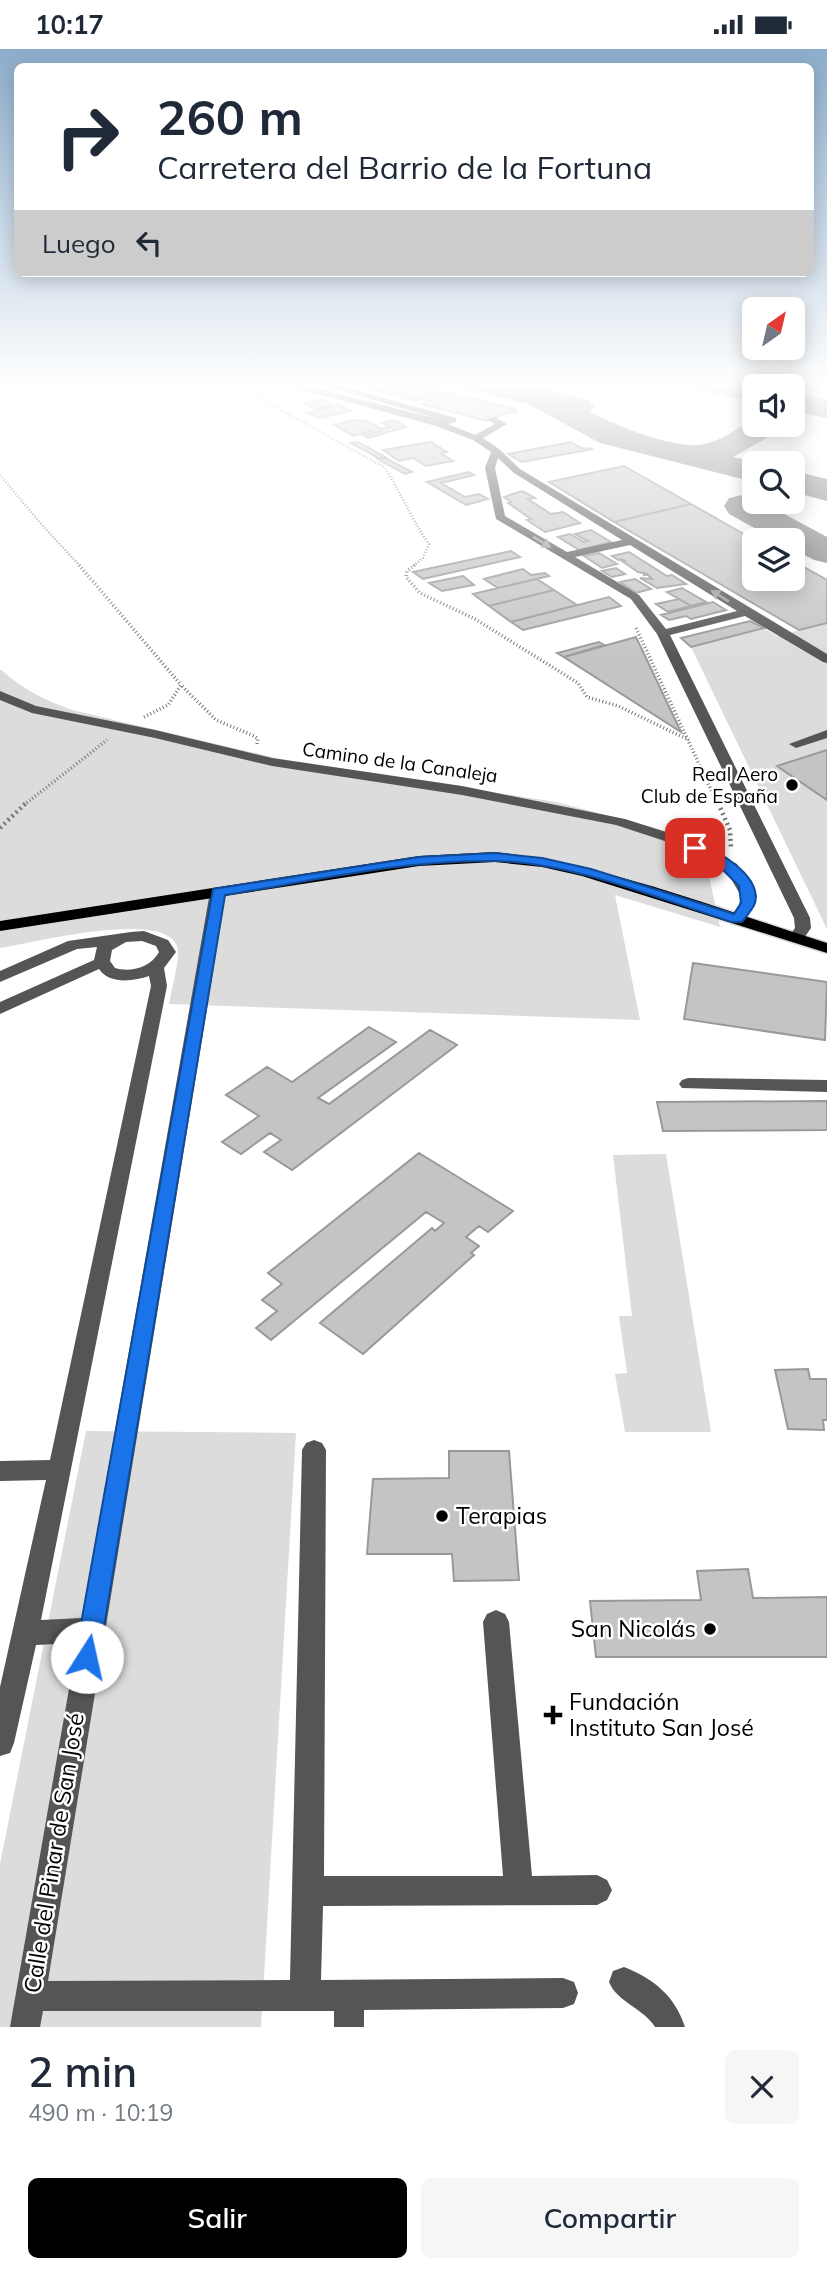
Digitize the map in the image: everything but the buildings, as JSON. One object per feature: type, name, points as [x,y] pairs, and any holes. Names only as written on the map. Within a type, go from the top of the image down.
[{"type":"main road","points":[[0,926],[419,861],[495,857],[542,862],[586,872],[827,948]]},
{"type":"street","points":[[497,473],[500,517],[635,597],[663,633],[802,918],[803,928],[796,938]]},
{"type":"street","points":[[521,473],[747,613],[827,659]]},
{"type":"street","points":[[565,556],[632,541]]},
{"type":"street","points":[[663,633],[747,613]]},
{"type":"street","name":"Camino de la Canaleja","points":[[0,695],[32,709],[288,765],[509,797],[652,831],[721,860],[739,875],[749,894],[748,903],[737,919]]},
{"type":"street","points":[[796,744],[827,734]]},
{"type":"street","name":"Calle del Pinar de San José","points":[[25,2027],[218,892]]},
{"type":"street","points":[[0,977],[74,944],[138,936],[162,942],[167,955],[156,968],[146,973],[125,975],[106,968],[102,962],[103,952],[116,940]]},
{"type":"street","points":[[0,1009],[102,962]]},
{"type":"street","points":[[0,1743],[26,1633],[159,986],[156,968]]},
{"type":"street","points":[[688,1084],[827,1086]]},
{"type":"street","points":[[305,1996],[309,1891],[314,1450]]},
{"type":"street","points":[[0,1471],[58,1470]]},
{"type":"street","points":[[496,1622],[519,1888]]},
{"type":"street","points":[[26,1633],[92,1630]]},
{"type":"street","points":[[309,1891],[519,1888],[597,1890]]},
{"type":"street","points":[[624,1982],[650,1999],[668,2018],[670,2027]]},
{"type":"street","points":[[31,1995],[67,1998],[563,1993]]},
{"type":"street","points":[[349,1995],[349,2027]]},
{"type":"path","points":[[388,473],[400,490],[412,520],[429,544],[423,558],[407,571],[406,577],[420,593],[491,628],[578,683],[587,698],[618,706],[689,740]]},
{"type":"path","points":[[0,475],[17,492],[46,531],[70,553],[142,632],[181,685]]},
{"type":"path","points":[[633,622],[730,830],[733,845],[721,860]]},
{"type":"shaded area","name":"Real Aero Club de España","points":[[827,623],[827,929],[691,647],[764,628],[777,636]]},
{"type":"shaded area","points":[[0,669],[34,693],[72,710],[281,759],[556,802],[656,828],[702,844],[720,927],[615,895],[640,1020],[169,1004],[178,951],[167,935],[148,930],[95,931],[0,948]]},
{"type":"shaded area","points":[[666,1154],[711,1432],[625,1432],[615,1374],[627,1373],[619,1316],[632,1316],[613,1155]]},
{"type":"shaded area","points":[[86,1431],[296,1433],[261,2027],[0,2027],[0,1864]]},
{"type":"taxiway","points":[[805,484],[827,490]]},
{"type":"taxiway","points":[[757,514],[827,552]]},
{"type":"place","name":"Real Aero Club de España","points":[[792,785]]},
{"type":"place","name":"Terapias","points":[[442,1516]]},
{"type":"place","name":"San Nicolás","points":[[710,1629]]},
{"type":"place","name":"Fundación Instituto San José","points":[[553,1715]]},
{"type":"route","points":[[87,1657],[218,892],[419,861],[495,857],[542,862],[586,872],[737,919],[748,903],[746,886],[739,875],[721,860],[695,848]]}]
